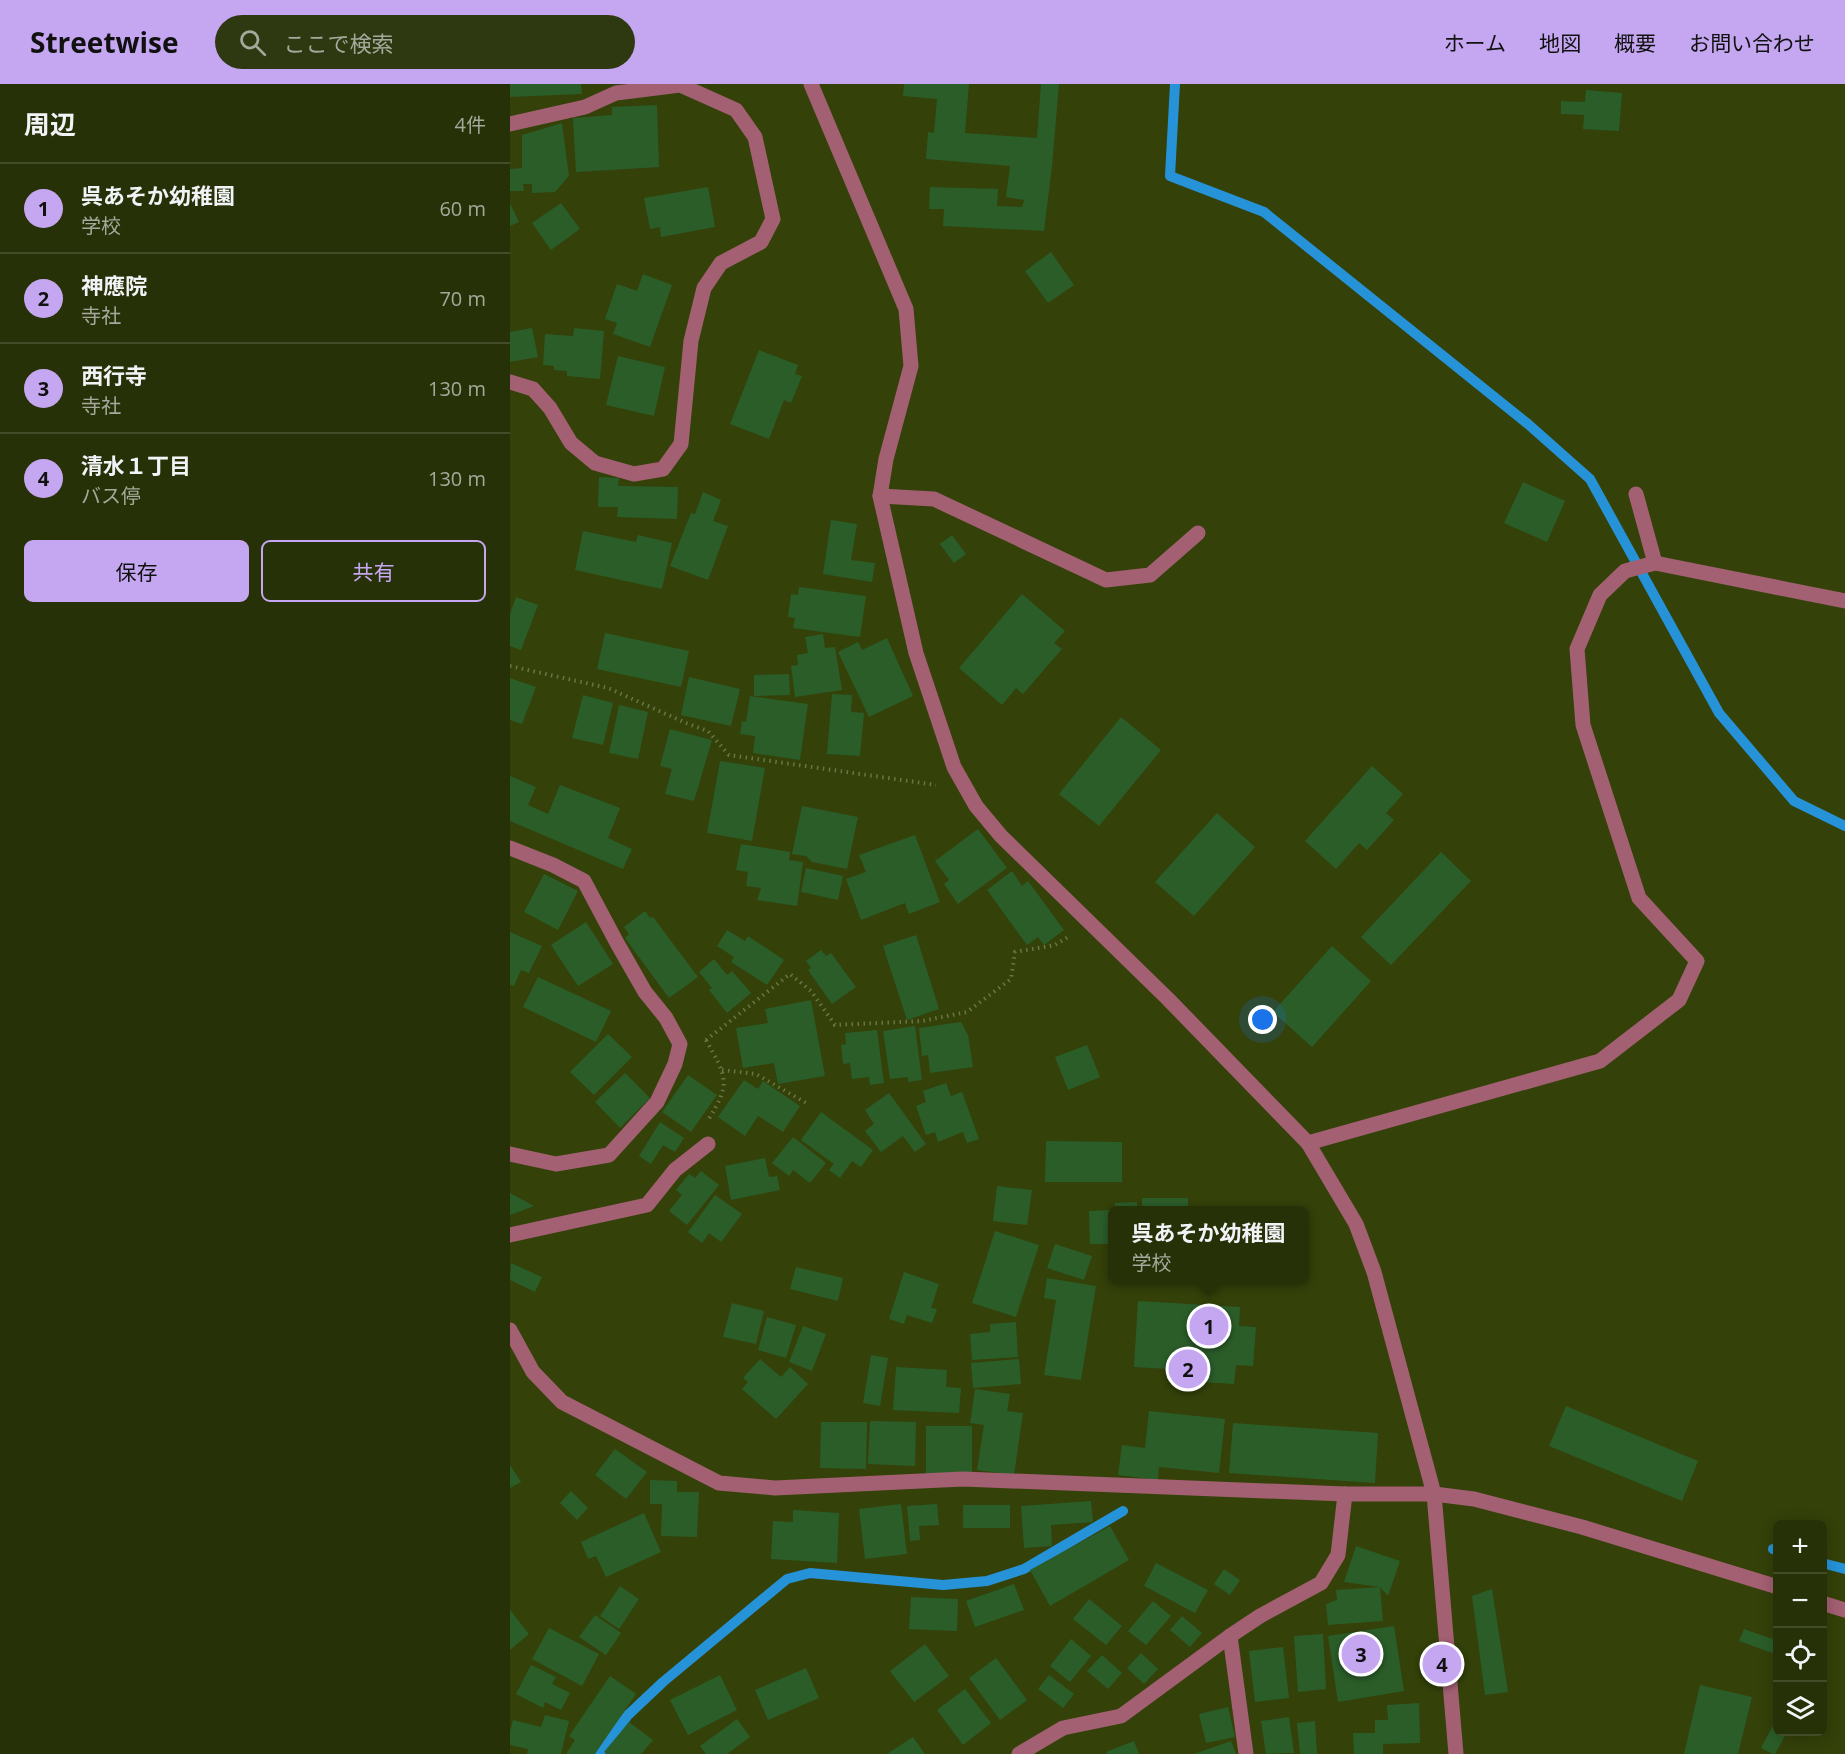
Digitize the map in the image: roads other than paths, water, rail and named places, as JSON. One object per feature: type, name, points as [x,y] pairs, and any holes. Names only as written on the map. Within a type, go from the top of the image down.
[{"type":"street","points":[[811,84],[906,309],[911,366],[886,459],[880,496],[916,653],[954,767],[976,806],[1001,836],[1168,999],[1308,1143],[1356,1224],[1374,1272],[1434,1494],[1456,1754]]},
{"type":"street","points":[[510,124],[585,107],[616,93],[680,85],[736,110],[755,137],[773,219],[761,242],[721,263],[704,288],[691,341],[681,444],[663,469],[634,474],[595,463],[571,443],[550,408],[533,389],[510,382]]},
{"type":"street","points":[[1636,495],[1651,564]]},
{"type":"street","points":[[880,496],[934,500],[1106,580],[1150,575],[1198,533]]},
{"type":"street","points":[[1308,1143],[1600,1061],[1679,1000],[1697,961],[1639,898],[1583,725],[1577,649],[1600,595],[1625,571],[1651,564],[1845,601]]},
{"type":"street","points":[[510,848],[553,865],[584,881],[645,992],[666,1018],[680,1044],[675,1064],[657,1102],[609,1155],[556,1164],[510,1154]]},
{"type":"street","points":[[510,1235],[647,1205],[675,1170],[708,1144]]},
{"type":"street","points":[[510,1330],[532,1372],[562,1402],[719,1483],[775,1488],[963,1479],[1346,1494],[1434,1494],[1474,1499],[1582,1527],[1773,1585]]},
{"type":"street","points":[[1018,1754],[1063,1728],[1121,1716],[1230,1636],[1322,1583],[1338,1555],[1346,1494]]},
{"type":"street","points":[[1827,1604],[1845,1610]]},
{"type":"street","points":[[1230,1636],[1246,1754]]},
{"type":"waterway","points":[[1175,84],[1170,176],[1264,212],[1528,424],[1590,479],[1719,713],[1794,801],[1845,826]]},
{"type":"waterway","points":[[599,1754],[628,1715],[663,1682],[787,1579],[810,1573],[943,1585],[987,1581],[1024,1569],[1123,1511]]},
{"type":"waterway","points":[[1827,1564],[1845,1569]]},
{"type":"place","name":"呉あそか幼稚園","points":[[1209,1326]]},
{"type":"place","name":"神應院","points":[[1188,1369]]},
{"type":"place","name":"西行寺","points":[[1361,1654]]},
{"type":"place","name":"清水１丁目","points":[[1442,1664]]}]
